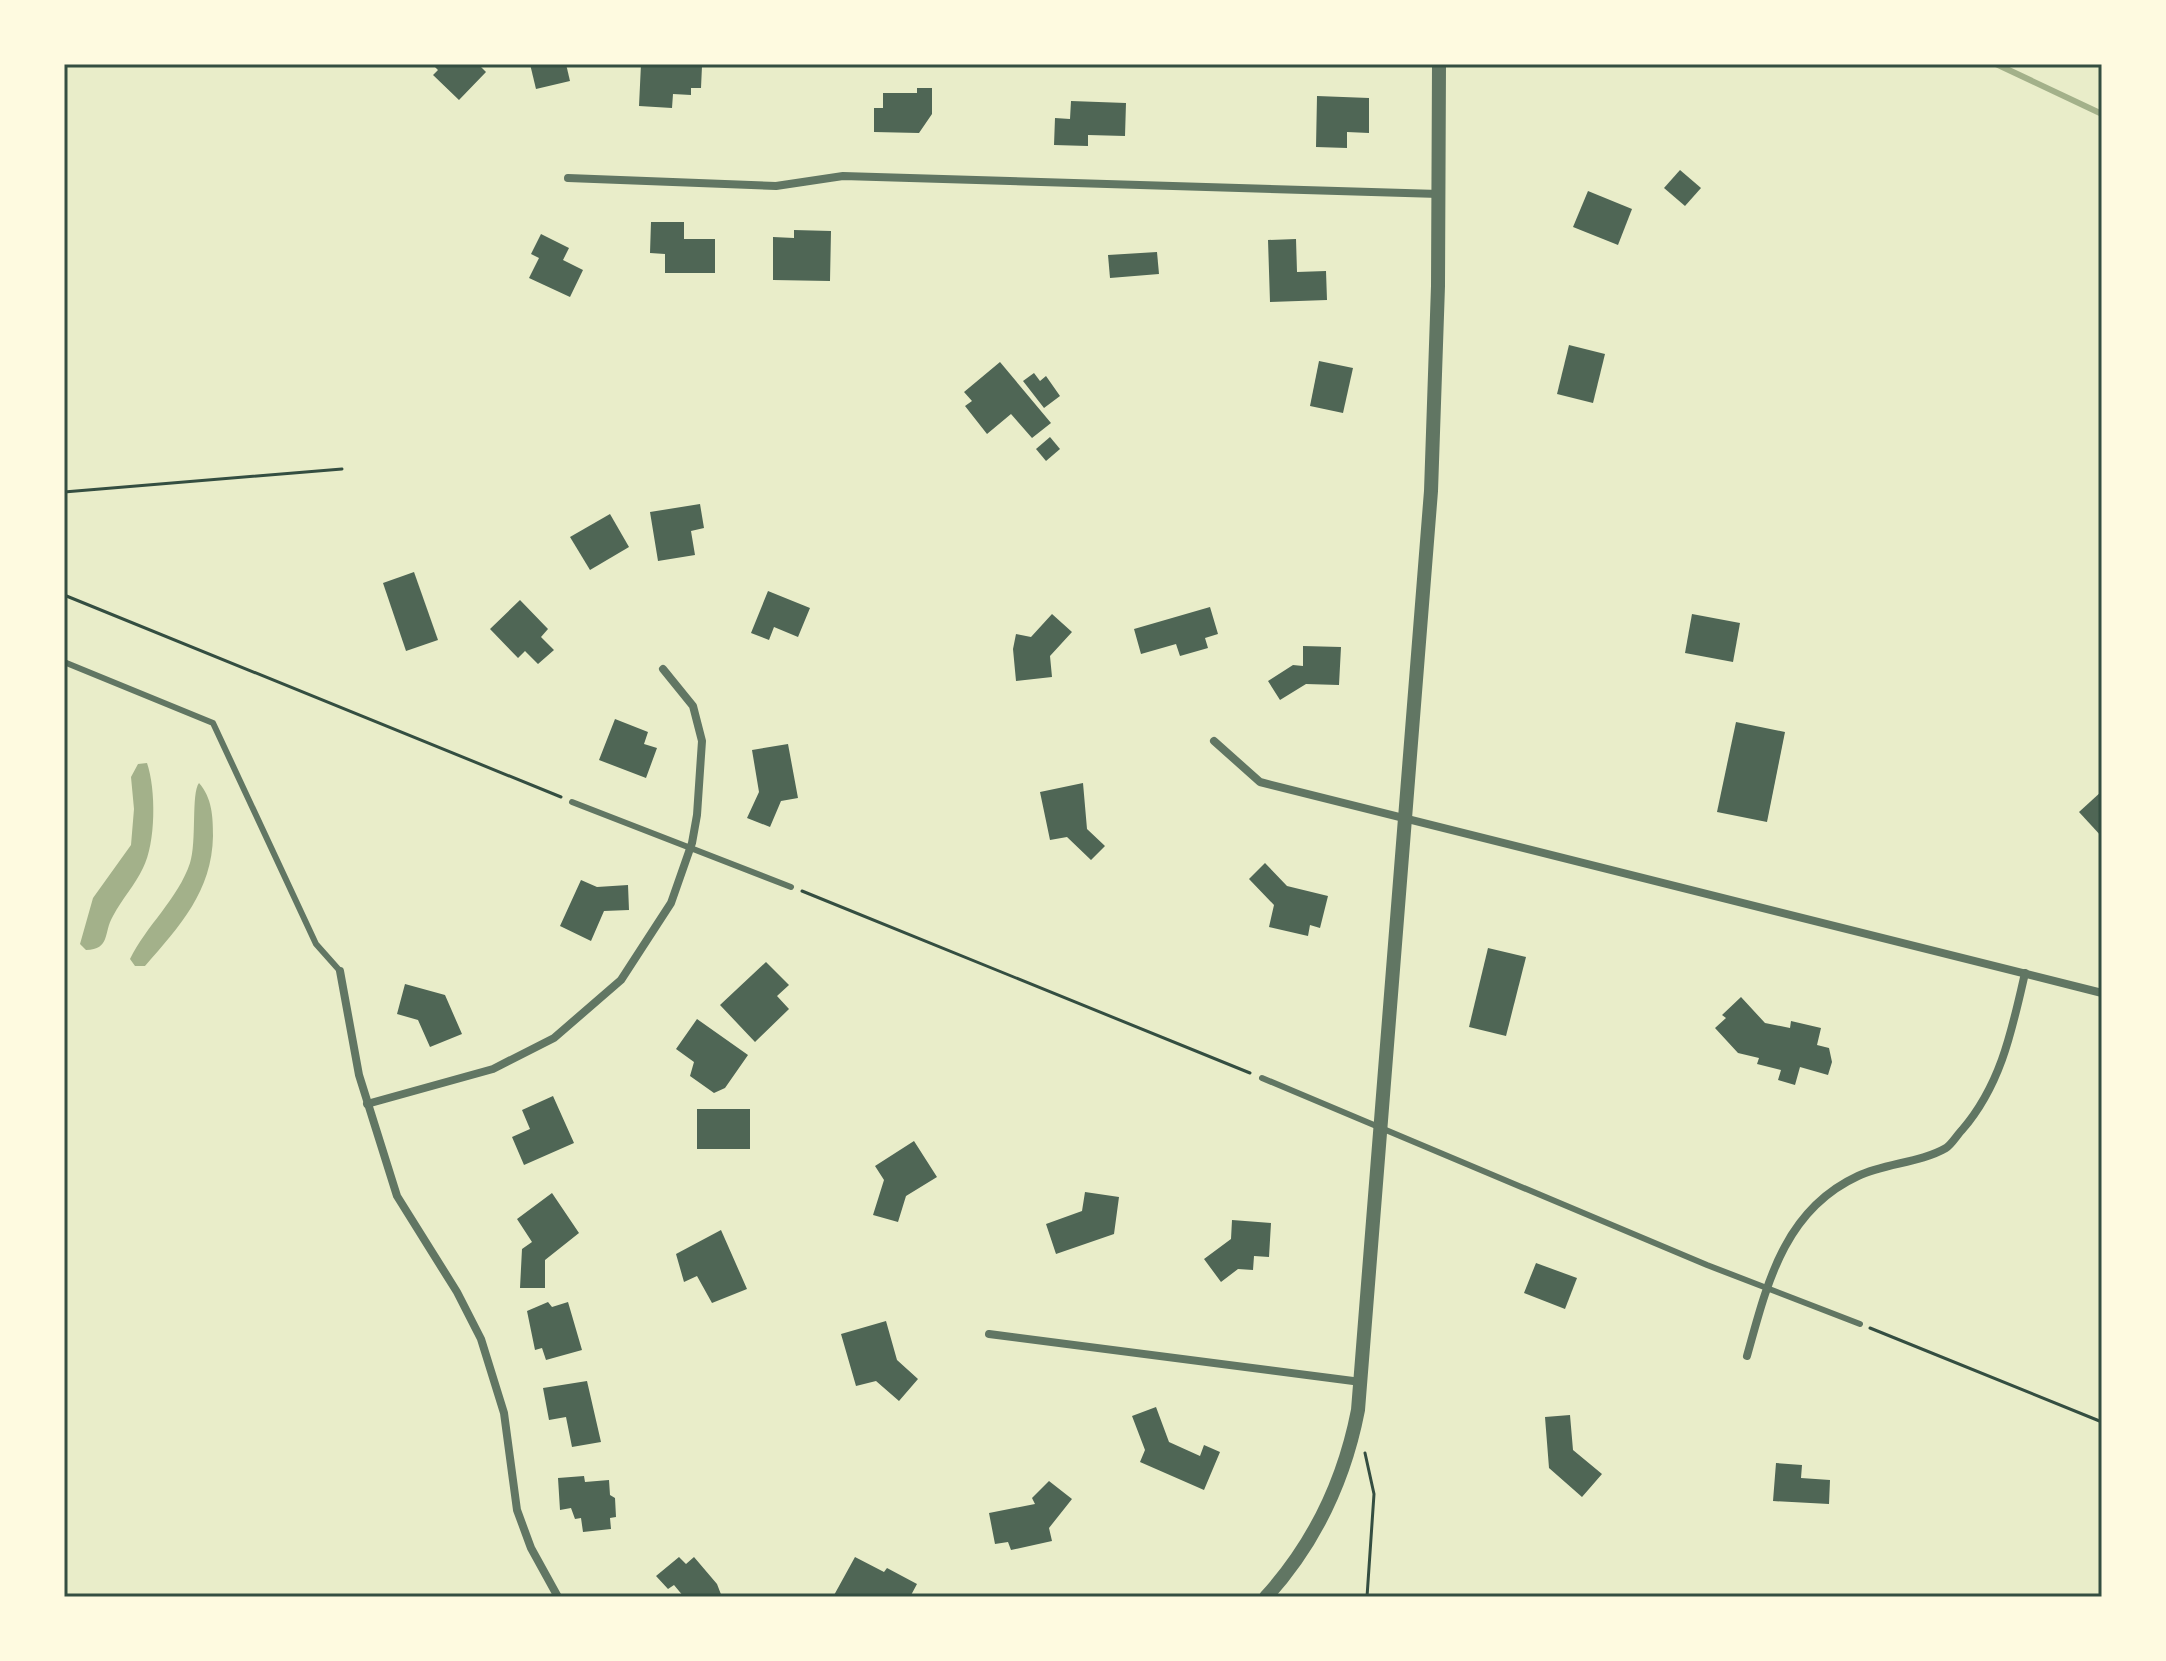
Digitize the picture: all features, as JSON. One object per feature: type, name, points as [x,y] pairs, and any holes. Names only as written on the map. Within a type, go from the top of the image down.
[{"type":"street","points":[[1266,1597],[1321,1523],[1339,1482],[1353,1437],[1361,1382],[1431,491],[1439,194],[1439,64]]},
{"type":"street","points":[[568,178],[776,186],[843,176],[1439,194]]},
{"type":"street","points":[[367,1104],[493,1069],[554,1038],[621,980],[671,903],[690,848],[697,815],[702,741],[693,706],[663,669]]},
{"type":"street","points":[[1214,741],[1260,782],[2102,993]]},
{"type":"street","points":[[340,971],[367,1104],[397,1196],[457,1292],[481,1339],[504,1413],[517,1510],[531,1548],[558,1597]]},
{"type":"street","points":[[1747,1356],[1766,1288],[1785,1241],[1817,1202],[1858,1176],[1947,1147],[1983,1106],[2008,1046],[2025,973]]},
{"type":"street","points":[[989,1334],[1049,1339],[1361,1382]]},
{"type":"lane","points":[[64,662],[213,723],[316,944],[340,971]]},
{"type":"lane","points":[[572,802],[791,887]]},
{"type":"lane","points":[[1262,1078],[1766,1288],[1860,1324]]},
{"type":"path","points":[[64,492],[342,469]]},
{"type":"path","points":[[64,595],[572,802]]},
{"type":"path","points":[[791,887],[1262,1078]]},
{"type":"path","points":[[1860,1324],[2102,1422]]},
{"type":"path","points":[[1353,1437],[1368,1457],[1374,1494],[1367,1597]]},
{"type":"shaded area","points":[[147,763],[153,816],[147,857],[140,874],[113,916],[103,943],[86,950],[80,944],[93,898],[131,845],[134,809],[131,777],[138,764]]},
{"type":"shaded area","points":[[199,783],[209,801],[213,821],[207,874],[182,922],[145,966],[135,966],[130,959],[178,889],[190,863],[195,797]]},
{"type":"building","points":[[432,64],[478,64],[486,72],[459,100],[433,75],[438,70]]},
{"type":"building","points":[[530,64],[566,64],[570,81],[536,89]]},
{"type":"building","points":[[641,64],[702,66],[701,88],[691,88],[691,95],[673,94],[672,108],[639,106]]},
{"type":"building","points":[[917,88],[932,88],[932,114],[919,133],[874,132],[874,108],[883,108],[883,93],[917,93]]},
{"type":"building","points":[[1317,96],[1369,98],[1369,133],[1347,132],[1347,148],[1316,147]]},
{"type":"building","points":[[1071,101],[1126,103],[1125,136],[1088,135],[1088,146],[1054,145],[1055,118],[1070,119]]},
{"type":"building","points":[[1680,170],[1701,188],[1685,206],[1664,188]]},
{"type":"building","points":[[1588,191],[1632,209],[1618,245],[1573,227]]},
{"type":"building","points":[[651,222],[684,222],[684,239],[715,239],[715,273],[665,273],[665,254],[650,253]]},
{"type":"building","points":[[794,230],[831,231],[830,281],[773,280],[773,237],[794,238]]},
{"type":"building","points":[[541,234],[569,248],[563,260],[583,270],[570,297],[529,278],[539,258],[531,254]]},
{"type":"building","points":[[1296,239],[1297,272],[1326,271],[1327,300],[1270,302],[1268,240]]},
{"type":"building","points":[[1157,252],[1159,274],[1110,278],[1108,255]]},
{"type":"building","points":[[1569,345],[1605,354],[1593,403],[1557,394]]},
{"type":"building","points":[[1319,361],[1353,368],[1343,413],[1310,406]]},
{"type":"building","points":[[1000,362],[1051,423],[1032,438],[1011,414],[987,434],[965,406],[972,401],[964,392]]},
{"type":"building","points":[[1034,373],[1040,381],[1046,376],[1060,396],[1044,408],[1023,381]]},
{"type":"building","points":[[1050,437],[1060,449],[1046,461],[1036,449]]},
{"type":"building","points":[[700,504],[704,528],[691,531],[695,555],[658,561],[650,512]]},
{"type":"building","points":[[610,514],[629,547],[590,570],[570,537]]},
{"type":"building","points":[[414,572],[438,640],[406,651],[383,583]]},
{"type":"building","points":[[768,591],[810,608],[798,637],[774,627],[769,640],[751,633]]},
{"type":"building","points":[[520,600],[548,629],[541,637],[554,650],[538,664],[525,651],[518,658],[490,629]]},
{"type":"building","points":[[1210,607],[1218,634],[1205,638],[1208,648],[1180,656],[1176,644],[1141,654],[1134,629]]},
{"type":"building","points":[[1052,614],[1072,632],[1050,656],[1052,677],[1016,681],[1013,649],[1016,634],[1031,637]]},
{"type":"building","points":[[1692,614],[1740,623],[1733,662],[1685,653]]},
{"type":"building","points":[[1303,646],[1341,647],[1339,685],[1306,684],[1280,700],[1268,681],[1293,665],[1303,666]]},
{"type":"building","points":[[615,719],[648,732],[644,744],[657,748],[646,778],[599,760]]},
{"type":"building","points":[[1736,722],[1785,732],[1767,822],[1717,812]]},
{"type":"building","points":[[788,744],[798,798],[781,801],[770,827],[747,818],[759,792],[752,750]]},
{"type":"building","points":[[1083,783],[1087,829],[1105,846],[1091,860],[1067,837],[1050,840],[1040,792]]},
{"type":"building","points":[[2102,791],[2102,837],[2079,812]]},
{"type":"building","points":[[1265,863],[1287,886],[1328,896],[1320,928],[1310,925],[1308,936],[1269,927],[1274,905],[1249,879]]},
{"type":"building","points":[[581,880],[597,887],[628,885],[629,910],[604,911],[591,941],[560,926]]},
{"type":"building","points":[[1488,948],[1526,957],[1506,1036],[1469,1027]]},
{"type":"building","points":[[766,962],[789,985],[777,996],[789,1009],[755,1042],[720,1005]]},
{"type":"building","points":[[405,984],[445,995],[462,1034],[430,1047],[418,1020],[397,1014]]},
{"type":"building","points":[[1741,997],[1765,1023],[1790,1028],[1791,1021],[1821,1028],[1817,1045],[1829,1048],[1832,1062],[1828,1075],[1800,1067],[1795,1085],[1778,1080],[1781,1070],[1757,1064],[1759,1058],[1738,1053],[1715,1028],[1726,1018],[1722,1015]]},
{"type":"building","points":[[697,1019],[748,1055],[725,1088],[714,1093],[690,1076],[694,1062],[676,1049]]},
{"type":"building","points":[[553,1096],[574,1143],[524,1165],[512,1137],[530,1129],[522,1110]]},
{"type":"building","points":[[697,1109],[750,1109],[750,1149],[697,1149]]},
{"type":"building","points":[[914,1141],[937,1177],[906,1196],[898,1222],[873,1215],[884,1180],[875,1166]]},
{"type":"building","points":[[1085,1192],[1119,1197],[1114,1234],[1056,1254],[1046,1224],[1082,1211]]},
{"type":"building","points":[[552,1193],[579,1233],[545,1260],[545,1288],[520,1288],[522,1249],[532,1242],[517,1219]]},
{"type":"building","points":[[1232,1220],[1271,1223],[1269,1257],[1254,1256],[1253,1270],[1238,1269],[1221,1282],[1204,1259],[1231,1239]]},
{"type":"building","points":[[721,1230],[747,1289],[712,1303],[697,1276],[684,1282],[676,1254]]},
{"type":"building","points":[[1536,1263],[1577,1278],[1565,1309],[1524,1293]]},
{"type":"building","points":[[548,1302],[552,1307],[568,1302],[582,1350],[546,1360],[542,1348],[535,1350],[527,1311]]},
{"type":"building","points":[[886,1321],[897,1360],[918,1379],[899,1401],[876,1381],[856,1386],[841,1334]]},
{"type":"building","points":[[587,1381],[601,1442],[572,1447],[566,1417],[549,1420],[543,1388]]},
{"type":"building","points":[[1156,1407],[1169,1442],[1200,1456],[1204,1445],[1220,1452],[1204,1490],[1140,1462],[1145,1450],[1132,1416]]},
{"type":"building","points":[[1570,1415],[1573,1450],[1602,1474],[1582,1497],[1549,1468],[1545,1417]]},
{"type":"building","points":[[1776,1463],[1802,1465],[1801,1478],[1830,1480],[1829,1504],[1773,1501]]},
{"type":"building","points":[[584,1476],[585,1482],[609,1480],[610,1495],[615,1498],[616,1517],[610,1518],[611,1529],[583,1532],[581,1518],[575,1519],[571,1508],[560,1510],[558,1478]]},
{"type":"building","points":[[1049,1481],[1072,1499],[1049,1528],[1052,1541],[1011,1550],[1008,1542],[995,1544],[989,1513],[1035,1504],[1032,1498]]},
{"type":"building","points":[[679,1557],[686,1564],[694,1557],[717,1584],[722,1597],[684,1597],[674,1585],[668,1589],[656,1576]]},
{"type":"building","points":[[855,1557],[884,1572],[887,1568],[917,1584],[910,1597],[833,1597]]},
{"type":"waterway","points":[[1996,64],[2102,114]]}]
